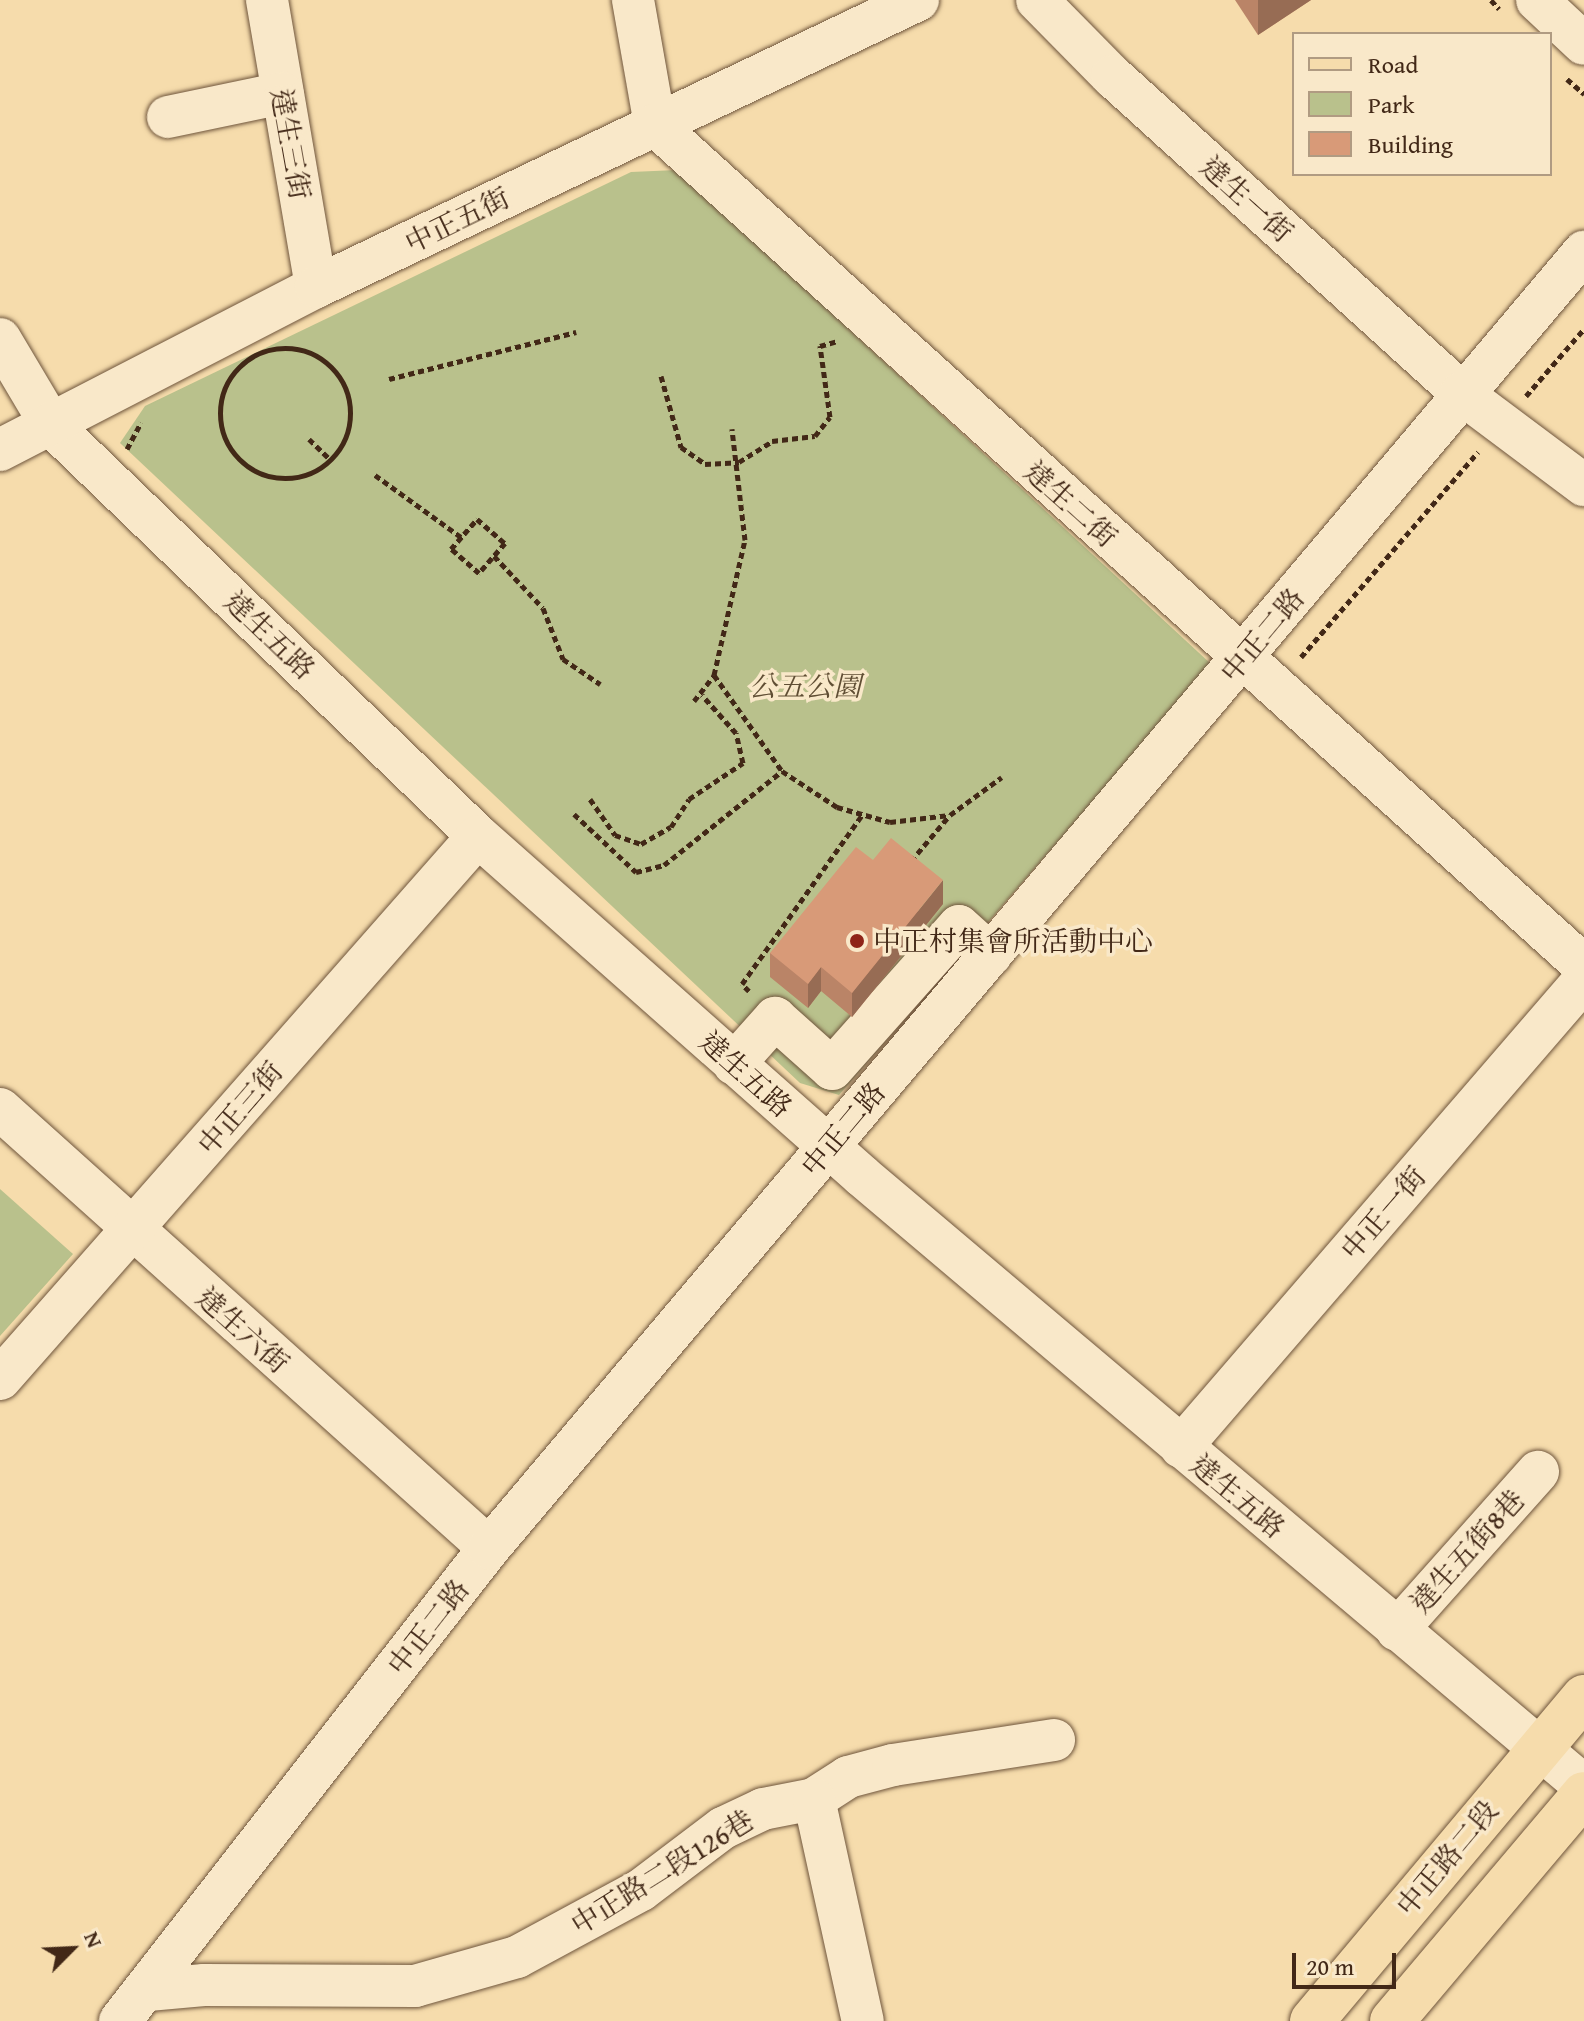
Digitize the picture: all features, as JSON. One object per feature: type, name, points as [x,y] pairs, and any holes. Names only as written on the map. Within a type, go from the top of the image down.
[{"type":"main road","name":"中正路二段","points":[[1312,2021],[1537,1749],[1584,1697]]},
{"type":"main road","points":[[1392,2021],[1584,1794]]},
{"type":"street","name":"達生三街","points":[[267,0],[316,287]]},
{"type":"street","points":[[633,0],[655,125]]},
{"type":"street","name":"中正五街","points":[[0,450],[316,287],[918,0]]},
{"type":"street","name":"達生一街","points":[[1037,0],[1112,76],[1461,393],[1584,485]]},
{"type":"street","points":[[1537,0],[1584,44]]},
{"type":"street","points":[[168,117],[283,93]]},
{"type":"street","name":"達生二街","points":[[655,125],[1242,660],[1584,966]]},
{"type":"street","name":"中正二路","points":[[120,2021],[148,1990],[489,1548],[1242,660],[1461,393],[1584,252]]},
{"type":"street","name":"達生五路","points":[[0,339],[51,425],[478,836],[828,1147],[1584,1786]]},
{"type":"street","name":"中正三街","points":[[0,1379],[478,836]]},
{"type":"street","points":[[734,1064],[775,1018],[832,1069],[959,926],[991,955]]},
{"type":"street","name":"中正一街","points":[[1181,1447],[1584,980]]},
{"type":"street","name":"達生六街","points":[[0,1109],[132,1232],[489,1548]]},
{"type":"street","name":"達生五街8巷","points":[[1397,1630],[1538,1472]]},
{"type":"street","points":[[863,2021],[814,1799],[848,1777],[893,1765],[1054,1740]]},
{"type":"street","name":"中正路二段126巷","points":[[148,1990],[204,1985],[415,1986],[517,1957],[641,1890],[723,1828],[763,1809],[814,1799]]},
{"type":"path","points":[[1301,657],[1584,329]]},
{"type":"path","points":[[389,379],[576,332]]},
{"type":"path","points":[[661,376],[681,447],[705,464],[739,462],[772,441],[815,436],[830,417],[820,346],[842,339]]},
{"type":"path","points":[[284,346],[326,361],[349,398],[350,421],[344,442],[331,460],[292,478],[252,470],[235,456],[219,418],[220,397],[243,361],[284,346]]},
{"type":"path","points":[[122,460],[139,424],[150,416]]},
{"type":"path","points":[[694,701],[702,695],[714,675],[745,540],[739,462],[732,429]]},
{"type":"path","points":[[309,439],[331,460]]},
{"type":"path","points":[[375,475],[461,537]]},
{"type":"path","points":[[477,519],[505,543],[479,573],[451,549],[461,537],[477,519]]},
{"type":"path","points":[[494,556],[543,608],[563,659],[600,684]]},
{"type":"path","points":[[714,675],[782,771],[837,807],[890,822],[950,815]]},
{"type":"path","points":[[590,799],[615,835],[641,844],[671,827],[689,799],[743,763],[736,733],[702,695]]},
{"type":"path","points":[[574,814],[636,872],[664,865],[782,771]]},
{"type":"path","points":[[902,871],[950,815],[1002,777]]},
{"type":"path","points":[[775,1018],[742,984],[863,814]]},
{"type":"green space","name":"公五公園","points":[[677,170],[1211,664],[839,1095],[800,1083],[120,443],[145,406],[631,172]]},
{"type":"green space","points":[[0,1189],[73,1254],[0,1336]]},
{"type":"building","name":"中正村集會所活動中心","points":[[891,838],[943,880],[852,993],[821,967],[808,984],[770,953],[856,847],[873,860]]},
{"type":"place","name":"中正村集會所活動中心","points":[[857,941]]}]
